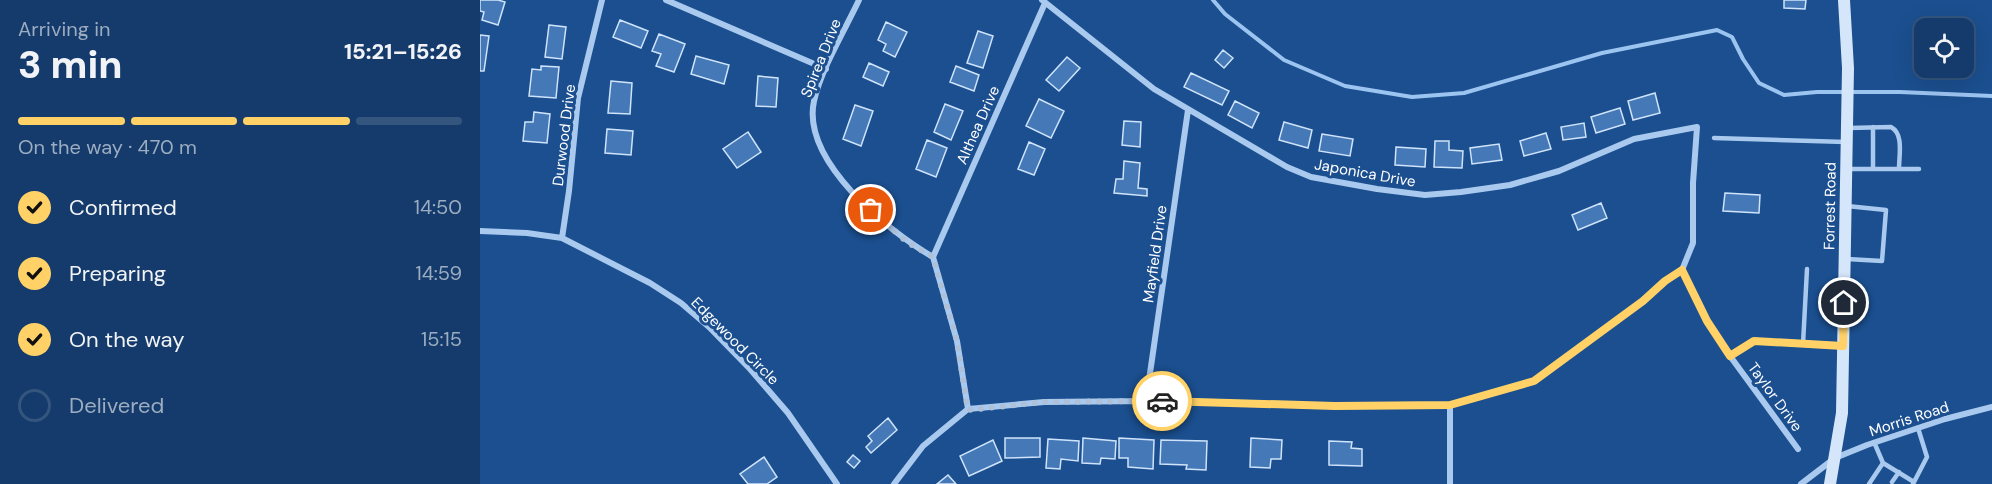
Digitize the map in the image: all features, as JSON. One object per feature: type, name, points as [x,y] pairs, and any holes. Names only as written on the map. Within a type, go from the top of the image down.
[{"type":"main road","name":"Forrest Road","points":[[1830,484],[1842,413],[1848,68],[1844,0]]},
{"type":"street","name":"Durwood Drive","points":[[562,238],[578,98],[602,0]]},
{"type":"street","points":[[666,0],[826,69]]},
{"type":"street","name":"Spirea Drive","points":[[859,0],[826,69],[814,101],[813,117],[817,139],[823,153],[845,183],[871,210],[907,242],[933,257]]},
{"type":"street","name":"Japonica Drive","points":[[1044,2],[1154,89],[1287,167],[1311,177],[1425,195],[1510,185],[1559,171],[1634,139],[1697,127],[1693,243],[1682,270]]},
{"type":"street","name":"Althea Drive","points":[[933,257],[1044,2]]},
{"type":"street","name":"Mayfield Drive","points":[[1146,401],[1188,110]]},
{"type":"street","name":"Edgewood Circle","points":[[480,231],[527,233],[562,238],[650,283],[681,303],[709,327],[750,369],[788,413],[837,484]]},
{"type":"street","points":[[933,257],[957,341],[968,410]]},
{"type":"street","points":[[894,484],[923,446],[968,410],[1044,402],[1146,401],[1335,406],[1450,405],[1534,381],[1682,270]]},
{"type":"street","name":"Taylor Drive","points":[[1682,270],[1707,321],[1798,448]]},
{"type":"street","points":[[1450,405],[1450,484]]},
{"type":"street","name":"Morris Road","points":[[1801,484],[1835,458],[1874,442],[1992,407]]},
{"type":"lane","points":[[1873,127],[1876,149],[1873,169]]},
{"type":"lane","points":[[1846,128],[1890,127],[1896,130],[1899,136],[1899,169]]},
{"type":"lane","points":[[1714,138],[1846,142]]},
{"type":"lane","points":[[1890,149],[1899,149]]},
{"type":"lane","points":[[1846,169],[1919,169]]},
{"type":"lane","points":[[1844,259],[1882,261],[1886,210],[1845,206]]},
{"type":"lane","points":[[1803,344],[1807,269]]},
{"type":"lane","points":[[1730,356],[1754,341],[1843,346]]},
{"type":"lane","points":[[1874,442],[1883,463],[1913,483],[1928,457],[1918,428]]},
{"type":"lane","points":[[1869,484],[1883,463]]},
{"type":"lane","points":[[1892,482],[1899,472]]},
{"type":"building","points":[[480,0],[505,2],[498,25],[482,20],[484,12],[480,11]]},
{"type":"building","points":[[1784,0],[1806,0],[1805,9],[1784,8]]},
{"type":"building","points":[[620,20],[648,31],[641,48],[613,37]]},
{"type":"building","points":[[886,22],[907,32],[895,57],[883,51],[886,44],[878,40]]},
{"type":"building","points":[[549,25],[566,27],[562,59],[545,57]]},
{"type":"building","points":[[978,31],[993,36],[983,68],[967,63]]},
{"type":"building","points":[[659,34],[685,44],[674,72],[656,66],[661,54],[652,51]]},
{"type":"building","points":[[480,35],[489,36],[484,71],[480,71]]},
{"type":"building","points":[[1223,50],[1233,58],[1224,68],[1215,60]]},
{"type":"building","points":[[696,56],[729,65],[724,84],[691,74]]},
{"type":"building","points":[[1067,57],[1080,68],[1059,91],[1046,80]]},
{"type":"building","points":[[869,63],[889,72],[883,86],[863,77]]},
{"type":"building","points":[[541,66],[559,67],[556,98],[529,96],[532,69],[541,70]]},
{"type":"building","points":[[956,66],[979,75],[974,91],[950,82]]},
{"type":"building","points":[[1191,73],[1229,91],[1222,105],[1184,87]]},
{"type":"building","points":[[758,76],[778,78],[776,107],[756,106]]},
{"type":"building","points":[[611,81],[632,83],[630,114],[608,113]]},
{"type":"building","points":[[1655,93],[1660,113],[1633,120],[1628,101]]},
{"type":"building","points":[[1039,99],[1064,111],[1051,138],[1026,126]]},
{"type":"building","points":[[1235,101],[1259,113],[1252,128],[1228,115]]},
{"type":"building","points":[[945,104],[963,111],[951,140],[934,132]]},
{"type":"building","points":[[855,105],[873,111],[861,146],[843,139]]},
{"type":"building","points":[[1620,108],[1625,124],[1596,133],[1591,117]]},
{"type":"building","points":[[534,112],[550,114],[547,143],[523,141],[525,122],[533,122]]},
{"type":"building","points":[[1124,121],[1141,122],[1140,147],[1122,145]]},
{"type":"building","points":[[1284,122],[1312,130],[1308,148],[1279,140]]},
{"type":"building","points":[[1584,123],[1586,137],[1563,140],[1561,127]]},
{"type":"building","points":[[607,129],[633,131],[631,155],[605,153]]},
{"type":"building","points":[[748,132],[761,152],[737,168],[723,149]]},
{"type":"building","points":[[1546,133],[1551,149],[1524,156],[1520,141]]},
{"type":"building","points":[[1322,134],[1353,139],[1350,156],[1319,151]]},
{"type":"building","points":[[927,140],[947,148],[936,177],[916,169]]},
{"type":"building","points":[[1435,141],[1449,141],[1449,150],[1463,151],[1462,168],[1434,167]]},
{"type":"building","points":[[1029,142],[1045,149],[1034,175],[1018,169]]},
{"type":"building","points":[[1499,144],[1502,160],[1472,164],[1470,148]]},
{"type":"building","points":[[1396,147],[1426,149],[1425,167],[1395,165]]},
{"type":"building","points":[[1124,161],[1140,163],[1138,188],[1147,189],[1147,196],[1114,193],[1116,179],[1123,179]]},
{"type":"building","points":[[1725,193],[1760,195],[1759,213],[1723,211]]},
{"type":"building","points":[[1601,203],[1607,218],[1578,230],[1572,215]]},
{"type":"building","points":[[888,418],[897,430],[871,453],[866,447],[872,441],[868,436]]},
{"type":"building","points":[[1005,438],[1040,438],[1040,457],[1005,458]]},
{"type":"building","points":[[1083,438],[1116,441],[1115,459],[1101,458],[1100,464],[1082,463]]},
{"type":"building","points":[[1119,438],[1154,440],[1153,469],[1128,467],[1128,458],[1119,458]]},
{"type":"building","points":[[1251,438],[1282,440],[1281,459],[1271,459],[1270,468],[1250,467]]},
{"type":"building","points":[[1048,439],[1079,441],[1078,461],[1061,459],[1060,469],[1046,468]]},
{"type":"building","points":[[993,440],[1002,461],[969,476],[960,456]]},
{"type":"building","points":[[1161,440],[1207,441],[1206,470],[1186,469],[1187,465],[1160,464]]},
{"type":"building","points":[[1329,441],[1352,442],[1351,448],[1362,449],[1362,466],[1329,465]]},
{"type":"building","points":[[853,455],[860,461],[854,468],[847,462]]},
{"type":"building","points":[[764,457],[777,477],[767,484],[748,484],[740,474]]},
{"type":"building","points":[[948,475],[956,484],[937,484]]},
{"type":"waterway","points":[[1213,0],[1225,14],[1284,60],[1345,86],[1412,97],[1464,93],[1602,53],[1717,30],[1732,37],[1759,83],[1784,95],[1817,92],[1900,92],[1992,96]]},
{"type":"way so far","points":[[871,210],[907,242],[933,257],[957,341],[968,410],[1044,402],[1162,401]]},
{"type":"route","points":[[1162,401],[1335,406],[1450,405],[1534,381],[1556,367],[1682,270],[1707,321],[1730,356],[1754,341],[1843,346],[1844,303]]}]
